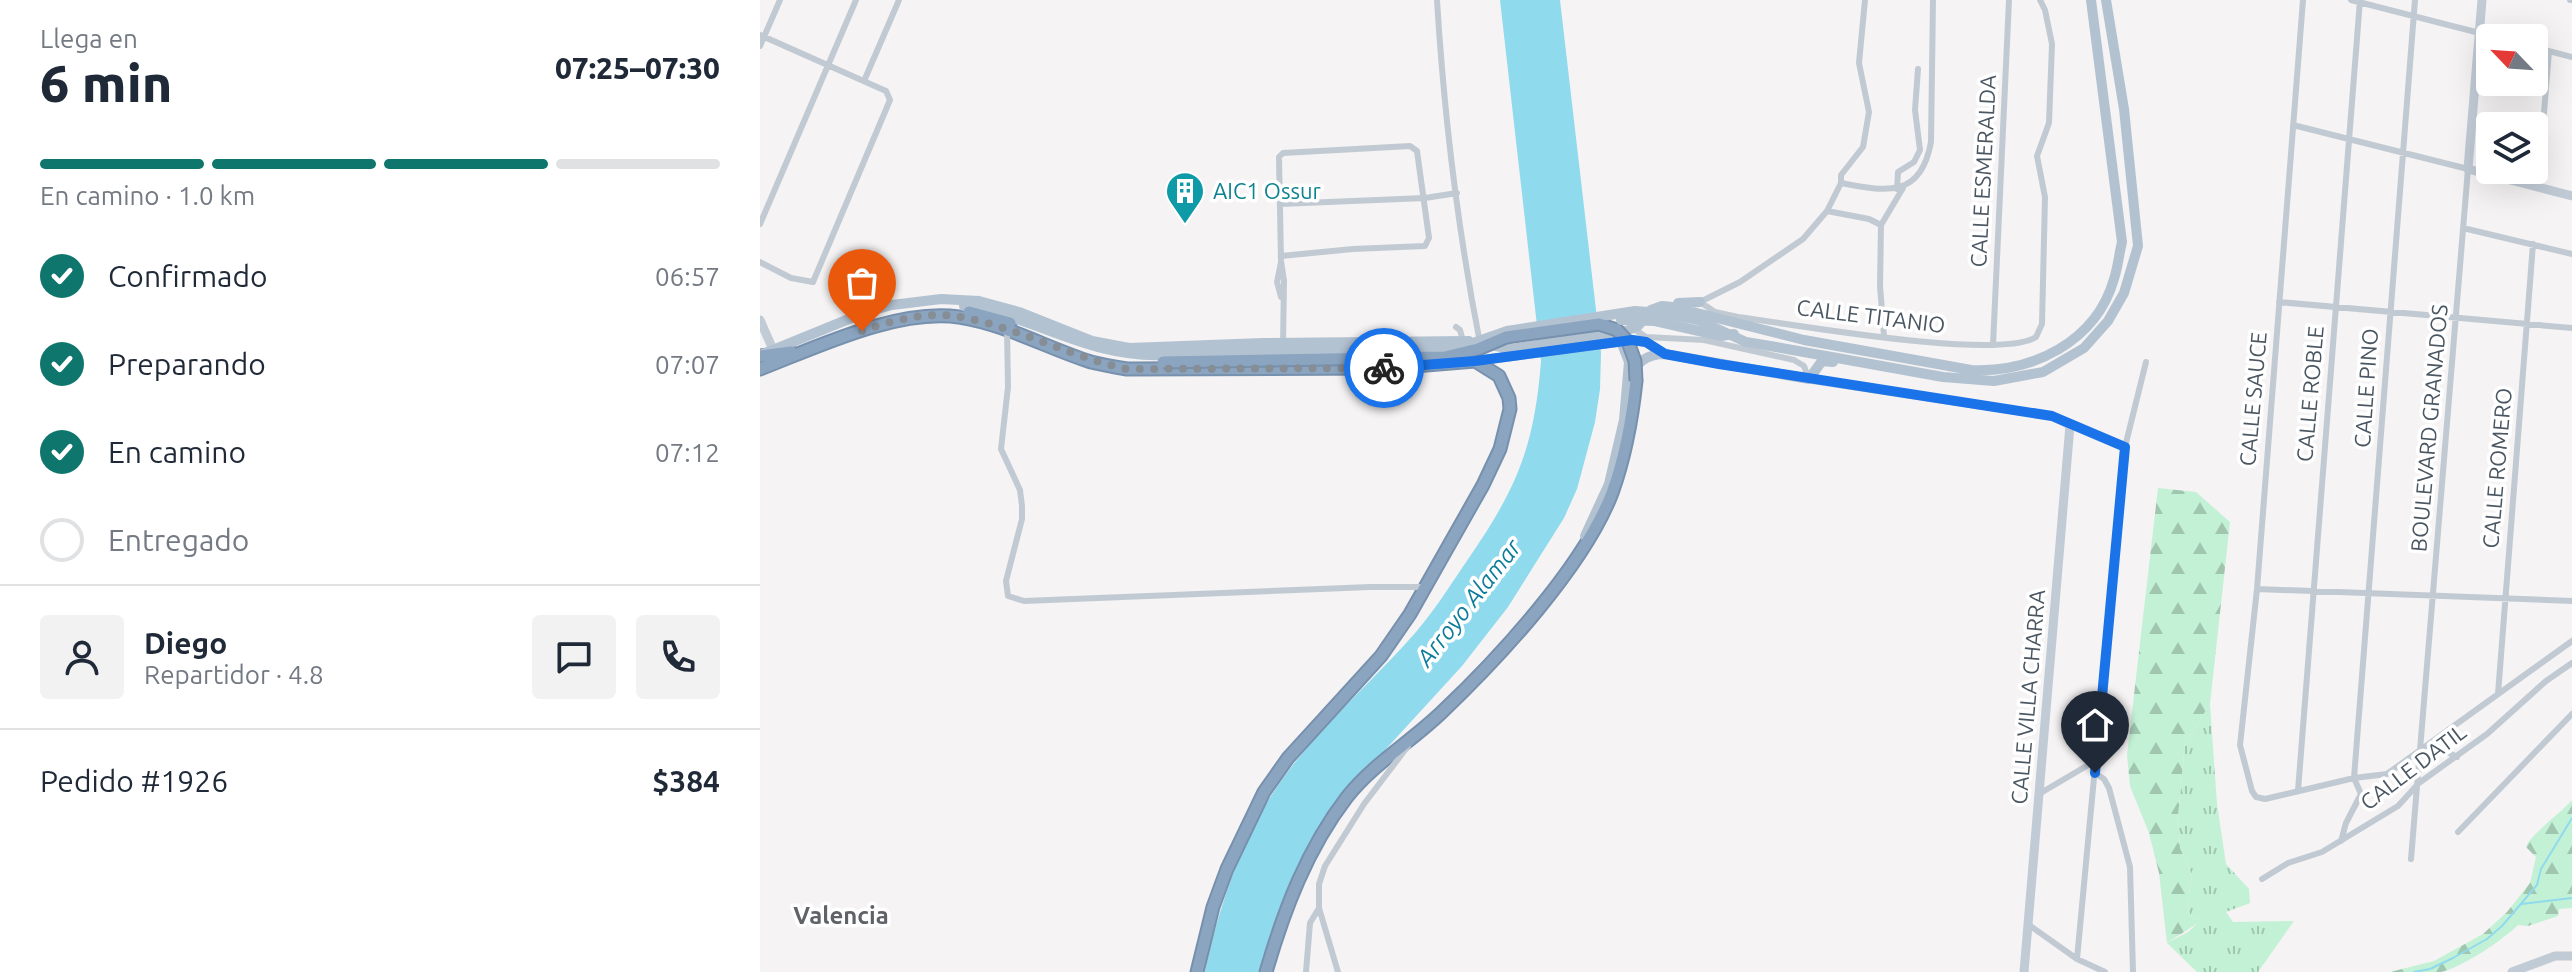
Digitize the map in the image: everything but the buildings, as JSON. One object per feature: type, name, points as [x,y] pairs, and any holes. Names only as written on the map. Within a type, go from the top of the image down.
[{"type":"highway","points":[[760,356],[806,347],[890,315],[938,309],[964,311],[1010,323],[1099,357],[1135,363],[1163,358],[1445,357],[1478,349],[1506,337],[1599,324],[1617,330],[1628,342],[1635,361],[1626,444],[1612,493],[1597,525],[1564,572],[1481,674],[1361,783],[1319,838],[1290,898],[1266,972]]},
{"type":"highway","points":[[760,368],[891,321],[951,316],[1007,330],[1092,362],[1127,369],[1387,368],[1475,361],[1499,376],[1507,389],[1510,409],[1500,449],[1483,485],[1404,625],[1381,656],[1288,758],[1264,792],[1227,869],[1213,907],[1197,972]]},
{"type":"main road","points":[[1475,361],[1612,338],[1634,329],[1647,313],[1656,308],[1685,308],[1755,329],[1971,370],[1998,371],[2043,358],[2084,331],[2101,308],[2114,282],[2122,242],[2091,0]]},
{"type":"main road","points":[[1163,358],[1246,352],[1446,349],[1507,331],[1635,311],[1698,320],[1746,342],[1968,381],[1994,381],[2043,372],[2084,348],[2108,321],[2124,293],[2138,246],[2124,109],[2106,0]]},
{"type":"main road","points":[[760,368],[774,352],[866,312],[892,305],[941,299],[979,301],[1019,312],[1092,341],[1129,348],[1283,342],[1466,341],[1530,350]]},
{"type":"main road","points":[[1634,329],[1639,316],[1655,304],[1700,302]]},
{"type":"main road","points":[[1599,324],[1635,319],[1721,336],[1755,329]]},
{"type":"main road","points":[[1634,329],[1642,341]]},
{"type":"main road","points":[[1612,338],[1642,341],[1665,354],[1809,379],[1824,360],[1868,368],[1877,365]]},
{"type":"main road","points":[[1612,338],[1628,357],[1632,381]]},
{"type":"main road","points":[[1632,381],[1634,368],[1645,358],[1665,354]]},
{"type":"street","points":[[760,46],[780,0]]},
{"type":"street","points":[[760,224],[856,0]]},
{"type":"street","points":[[864,81],[899,0]]},
{"type":"street","points":[[1437,0],[1440,54],[1457,193],[1480,343]]},
{"type":"street","points":[[1685,308],[1740,282],[1787,251],[1803,239],[1827,211],[1841,183],[1841,175],[1863,147],[1869,112],[1859,63],[1865,0]]},
{"type":"street","points":[[1841,183],[1900,188],[1913,182],[1921,172],[1931,142],[1933,0]]},
{"type":"street","name":"CALLE ESMERALDA","points":[[1993,345],[2009,0]]},
{"type":"street","name":"CALLE TITANIO","points":[[1700,302],[1715,312],[1738,317],[1942,344],[1993,345],[2032,340],[2042,324],[2045,197],[2037,156],[2049,123],[2052,44],[2040,0]]},
{"type":"street","name":"CALLE SAUCE","points":[[2298,791],[2265,799],[2256,797],[2240,745],[2257,589],[2303,0]]},
{"type":"street","points":[[2351,0],[2476,32]]},
{"type":"street","name":"CALLE PINO","points":[[2341,841],[2346,823],[2361,794],[2354,778],[2415,0]]},
{"type":"street","name":"BOULEVARD GRANADOS","points":[[2480,24],[2482,0]]},
{"type":"street","name":"CALLE ROBLE","points":[[2298,791],[2360,1]]},
{"type":"street","points":[[760,262],[791,278],[813,282],[890,100],[886,91],[762,36]]},
{"type":"street","points":[[2538,187],[2549,51],[2572,57]]},
{"type":"street","points":[[1884,336],[1880,286],[1881,225],[1900,188],[1898,172],[1914,162],[1920,150],[1915,110],[1918,69]]},
{"type":"street","name":"BOULEVARD GRANADOS","points":[[2411,859],[2476,70]]},
{"type":"street","points":[[2293,125],[2572,196]]},
{"type":"street","points":[[1281,258],[1353,249],[1425,246],[1428,243],[1425,198],[1417,151],[1413,146],[1283,153],[1279,157],[1281,258],[1284,281],[1283,368]]},
{"type":"street","points":[[1280,204],[1425,198],[1457,193]]},
{"type":"street","points":[[1827,211],[1869,219],[1881,225]]},
{"type":"street","points":[[2463,228],[2572,254]]},
{"type":"street","name":"CALLE ROMERO","points":[[2498,694],[2533,244]]},
{"type":"street","points":[[2279,302],[2572,328]]},
{"type":"street","points":[[760,320],[774,352]]},
{"type":"street","points":[[1456,327],[1466,341],[1477,327]]},
{"type":"street","points":[[1634,329],[1646,337],[1704,340],[1794,360],[1804,366],[1809,379],[2052,416],[2125,447]]},
{"type":"street","points":[[1007,330],[1008,387],[1001,449],[1020,490],[1022,506],[1022,519],[1006,581],[1008,596],[1024,601],[1424,587]]},
{"type":"street","points":[[2077,959],[2125,447],[2146,362]]},
{"type":"street","name":"CALLE VILLA CHARRA","points":[[2024,972],[2070,425]]},
{"type":"street","points":[[2257,589],[2572,601]]},
{"type":"street","points":[[2298,791],[2387,774],[2572,641]]},
{"type":"street","name":"CALLE DATIL","points":[[2262,879],[2288,863],[2322,852],[2398,806],[2419,783],[2487,734],[2546,681],[2572,663]]},
{"type":"street","points":[[2458,832],[2572,714]]},
{"type":"street","points":[[1338,972],[1319,908],[1319,884],[1325,866],[1364,804],[1415,737]]},
{"type":"street","points":[[2430,743],[2457,757]]},
{"type":"street","points":[[2037,795],[2095,761]]},
{"type":"street","points":[[2095,773],[2104,779],[2109,788],[2128,853],[2133,972]]},
{"type":"street","points":[[1306,972],[1310,923],[1319,908]]},
{"type":"street","points":[[2029,925],[2077,959],[2105,972]]},
{"type":"street","points":[[2512,972],[2555,956],[2572,956]]},
{"type":"green space","points":[[2158,488],[2196,492],[2230,522],[2210,704],[2185,743],[2178,816],[2180,848],[2192,875],[2187,907],[2192,918],[2204,919],[2167,943],[2159,873],[2149,833],[2130,786],[2127,755]]},
{"type":"green space","points":[[2210,704],[2217,804],[2226,864],[2249,889],[2250,903],[2226,912],[2233,922],[2294,921],[2258,972],[2197,972],[2167,943],[2188,932],[2202,919],[2192,918],[2187,907],[2192,875],[2180,848],[2178,816],[2185,743]]},
{"type":"green space","points":[[2572,800],[2572,908],[2559,909],[2558,916],[2528,926],[2518,925],[2481,953],[2441,972],[2390,972],[2434,961],[2483,934],[2507,912],[2530,883],[2536,857],[2526,847],[2539,830]]},
{"type":"water","name":"Arroyo Alamar","points":[[1500,0],[1560,0],[1601,353],[1595,422],[1577,489],[1564,518],[1508,607],[1462,666],[1364,773],[1320,831],[1264,972],[1205,972],[1230,881],[1259,815],[1303,752],[1398,652],[1434,608],[1495,517],[1527,447],[1541,361]]},
{"type":"waterway","points":[[2414,972],[2430,969],[2453,958],[2487,939],[2502,926],[2537,885],[2541,869],[2572,818]]},
{"type":"waterway","points":[[2522,904],[2572,898]]},
{"type":"way so far","points":[[862,331],[891,321],[960,317],[1015,332],[1092,362],[1127,369],[1384,368]]},
{"type":"place","name":"AIC1 Ossur","points":[[1185,225]]},
{"type":"district","name":"Valencia","points":[[841,916]]},
{"type":"route","points":[[1384,368],[1475,361],[1639,340],[1665,354],[1719,364],[2052,416],[2125,447],[2095,773]]}]
